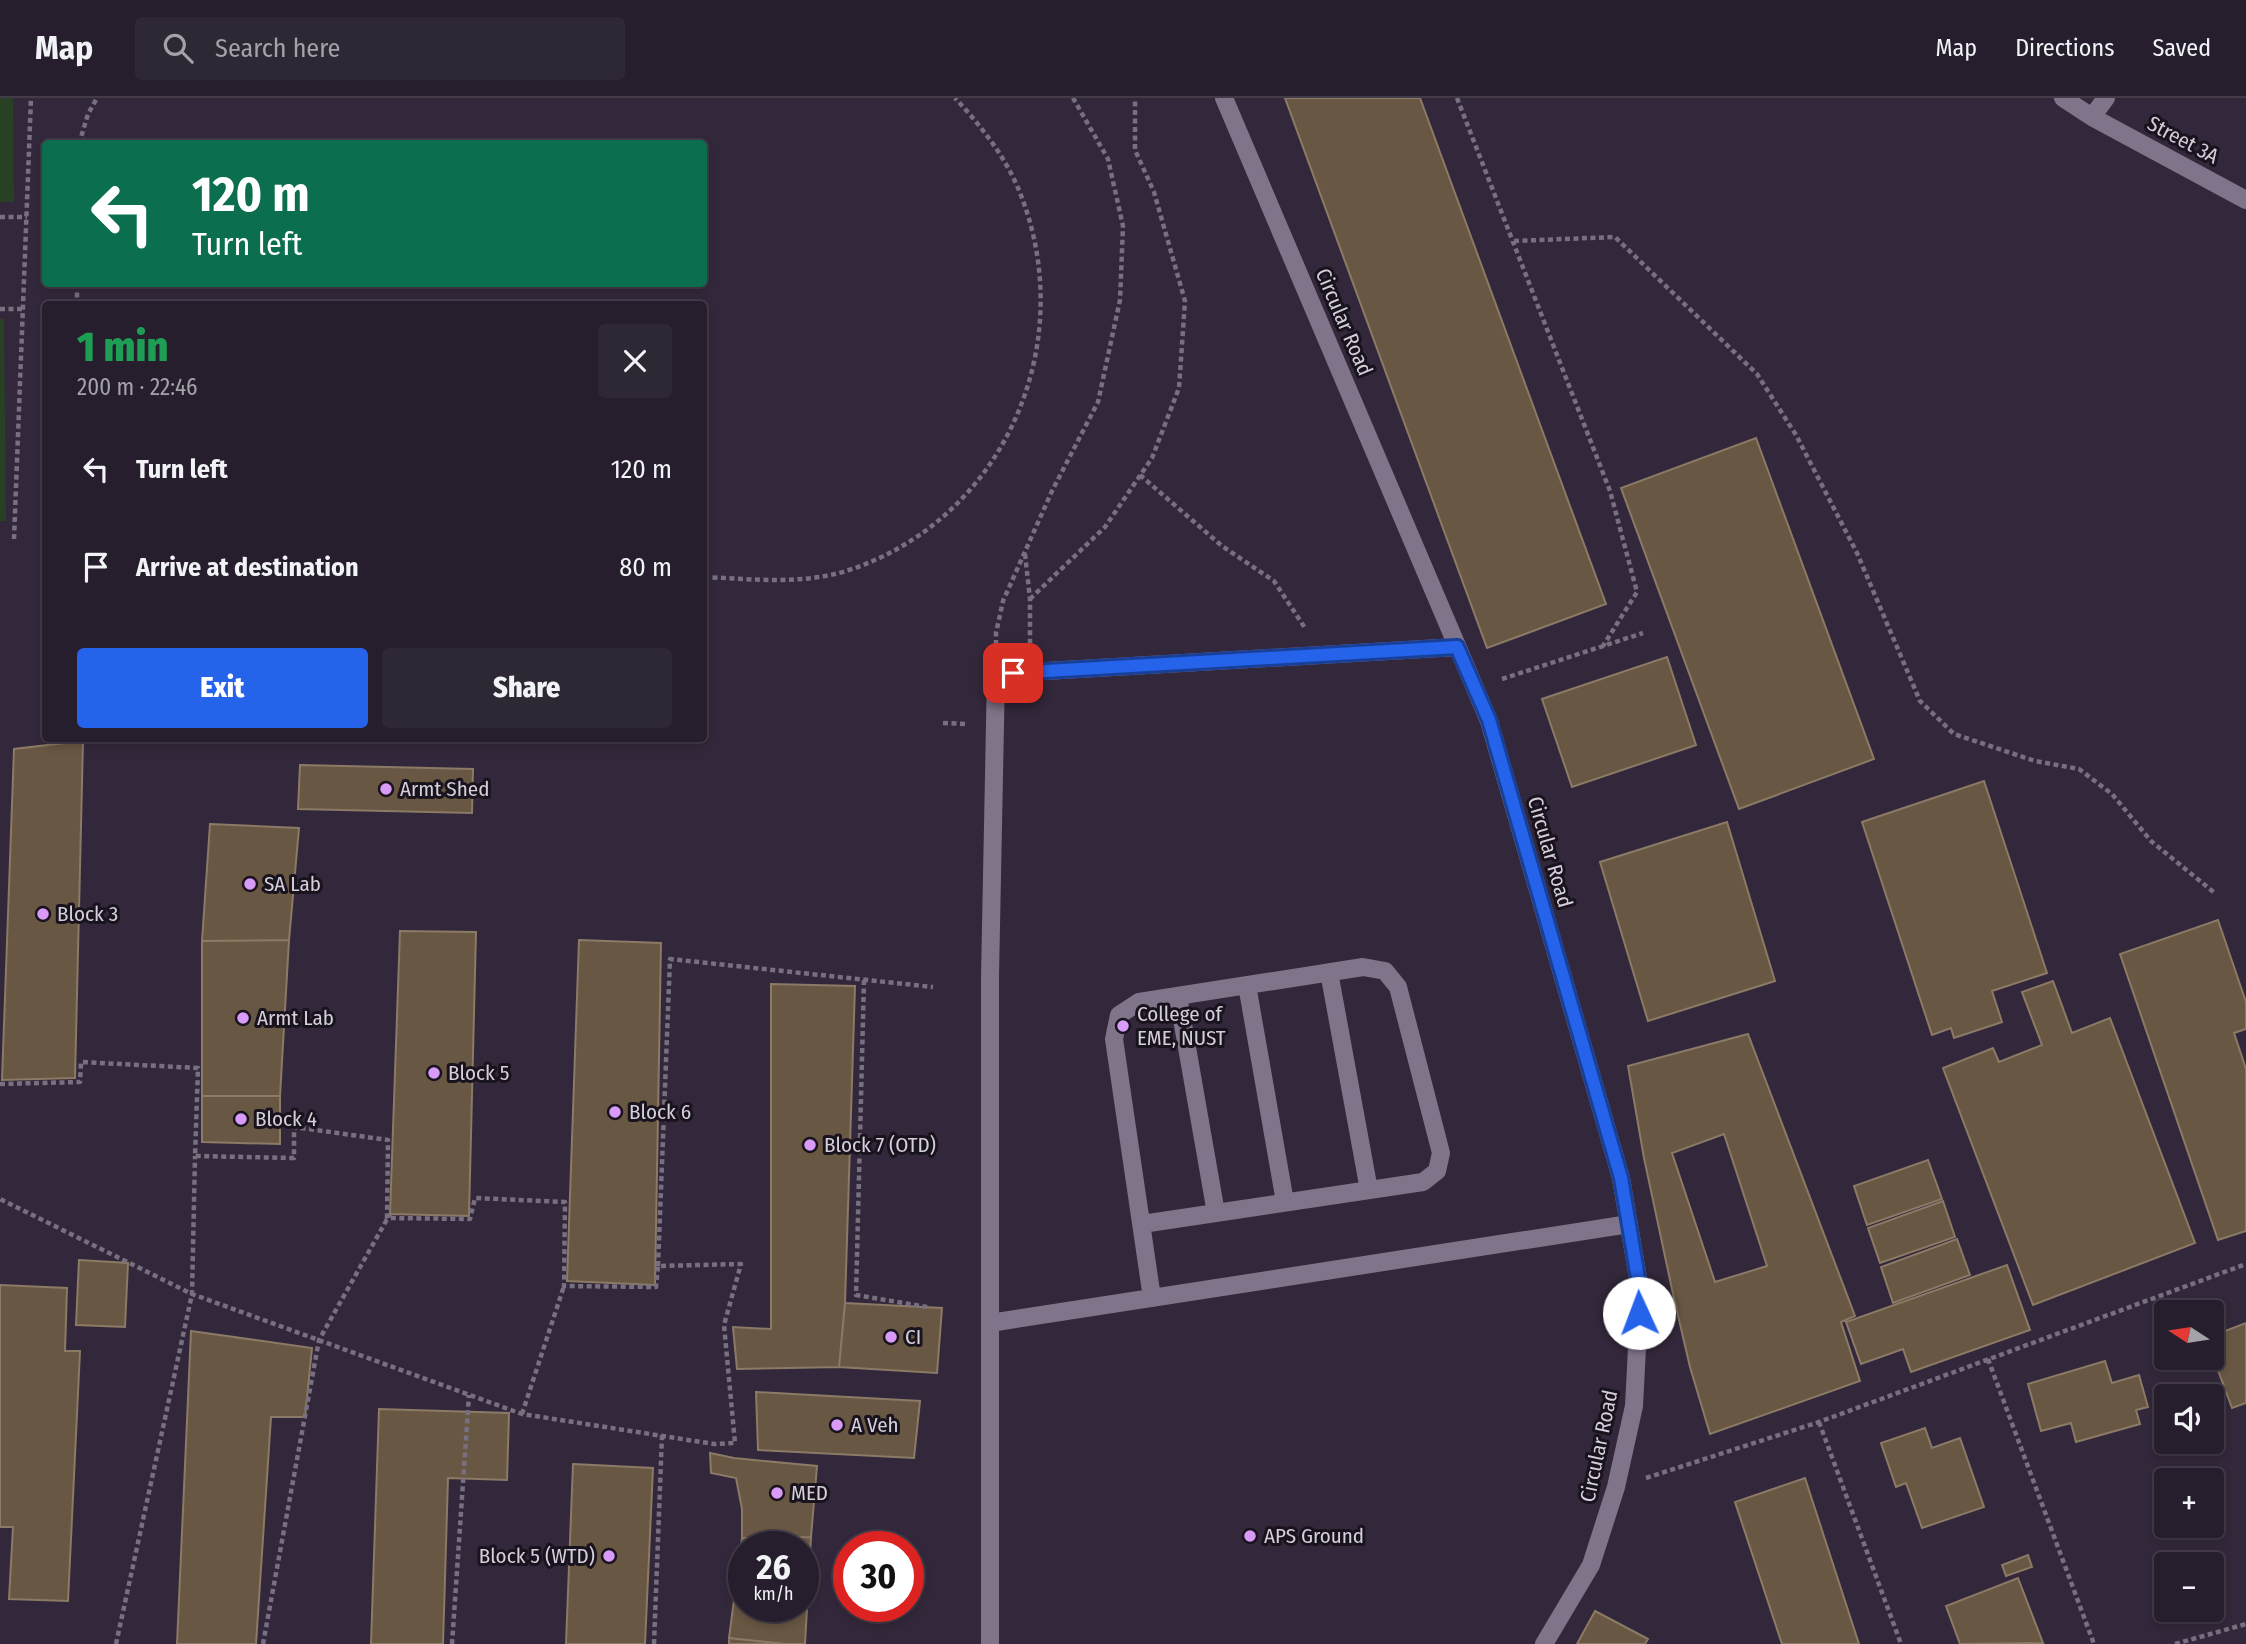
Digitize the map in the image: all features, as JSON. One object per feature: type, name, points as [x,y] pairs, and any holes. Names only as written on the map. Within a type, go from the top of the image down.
[{"type":"street","name":"Circular Road","points":[[1224,98],[1489,720],[1621,1178],[1640,1290],[1634,1406],[1616,1487],[1591,1565],[1544,1644]]},
{"type":"street","name":"Street 3A","points":[[2063,98],[2092,117],[2246,200]]},
{"type":"street","points":[[2092,117],[2106,98]]},
{"type":"street","points":[[990,1644],[990,977],[996,674],[1457,647]]},
{"type":"street","points":[[1142,1224],[1423,1182],[1437,1171],[1441,1153],[1398,987],[1385,971],[1363,967],[1139,1002],[1119,1016],[1114,1039],[1152,1298]]},
{"type":"street","points":[[1329,972],[1369,1190]]},
{"type":"street","points":[[1247,985],[1285,1202]]},
{"type":"street","points":[[1178,996],[1216,1213]]},
{"type":"street","points":[[990,1323],[1629,1224]]},
{"type":"path","points":[[14,539],[31,98]]},
{"type":"path","points":[[80,140],[88,114],[97,98]]},
{"type":"path","points":[[707,577],[805,580],[846,571],[885,555],[921,533],[953,507],[982,476],[1005,441],[1023,403],[1035,362],[1041,321],[1041,279],[1034,237],[1022,197],[1004,159],[979,124],[955,98]]},
{"type":"path","points":[[996,674],[996,633],[1003,601],[1052,491],[1098,402],[1120,300],[1123,226],[1108,159],[1073,98]]},
{"type":"path","points":[[1030,599],[1105,527],[1152,458],[1179,388],[1185,301],[1154,192],[1135,150],[1135,98]]},
{"type":"path","points":[[1457,98],[1611,491],[1637,592],[1603,646]]},
{"type":"path","points":[[0,217],[27,217]]},
{"type":"path","points":[[1514,241],[1615,237],[1757,374],[1796,435],[1857,554],[1920,701],[1954,734],[2035,761],[2078,769],[2112,794],[2151,841],[2216,894]]},
{"type":"path","points":[[0,309],[23,309]]},
{"type":"path","points":[[1140,475],[1222,546],[1274,581],[1324,655]]},
{"type":"path","points":[[1025,552],[1030,599],[1030,672]]},
{"type":"path","points":[[1475,688],[1643,633]]},
{"type":"path","points":[[564,1286],[656,1287],[670,958],[933,987]]},
{"type":"path","points":[[864,980],[856,1295],[927,1307]]},
{"type":"path","points":[[0,1084],[80,1082],[81,1062],[198,1068],[192,1294],[116,1644]]},
{"type":"path","points":[[195,1156],[294,1158],[294,1127],[388,1140],[387,1218],[470,1219],[475,1198],[565,1202],[564,1286],[522,1414]]},
{"type":"path","points":[[0,1199],[192,1294],[522,1414],[714,1444],[735,1443],[724,1325],[741,1264],[658,1266]]},
{"type":"path","points":[[262,1644],[319,1340],[390,1214]]},
{"type":"path","points":[[1616,1487],[1819,1422],[2246,1264]]},
{"type":"path","points":[[1988,1359],[2094,1644]]},
{"type":"path","points":[[452,1644],[470,1395]]},
{"type":"path","points":[[1819,1422],[1901,1644]]},
{"type":"path","points":[[654,1644],[662,1435]]},
{"type":"path","points":[[2175,1644],[2246,1624]]},
{"type":"green space","points":[[0,98],[13,98],[14,202],[0,202]]},
{"type":"green space","points":[[0,319],[4,319],[6,521],[0,521]]},
{"type":"building","points":[[1285,98],[1420,98],[1606,604],[1487,648]]},
{"type":"building","points":[[1756,438],[1874,759],[1739,809],[1621,488]]},
{"type":"building","points":[[1667,657],[1696,745],[1572,787],[1542,699]]},
{"type":"building","name":"Block 3","points":[[83,742],[75,1078],[2,1080],[14,749]]},
{"type":"building","name":"Armt Shed","points":[[300,765],[473,769],[472,813],[298,809]]},
{"type":"building","points":[[1984,781],[2047,973],[1992,991],[2002,1022],[1954,1038],[1951,1028],[1932,1035],[1862,822]]},
{"type":"building","points":[[1727,822],[1775,981],[1648,1021],[1600,862]]},
{"type":"building","name":"SA Lab","points":[[210,824],[299,828],[289,940],[202,941]]},
{"type":"building","points":[[2218,920],[2246,1002],[2246,1029],[2234,1033],[2246,1069],[2246,1231],[2218,1240],[2120,954]]},
{"type":"building","name":"Block 5","points":[[400,931],[476,932],[469,1216],[390,1214]]},
{"type":"building","name":"Armt Lab","points":[[289,940],[280,1096],[202,1096],[202,941]]},
{"type":"building","name":"Block 6","points":[[579,940],[661,943],[655,1285],[567,1281]]},
{"type":"building","points":[[2053,981],[2072,1033],[2110,1018],[2195,1243],[2033,1305],[1943,1068],[1993,1048],[1999,1062],[2042,1045],[2022,992]]},
{"type":"building","name":"Block 7 (OTD)","points":[[771,984],[855,986],[845,1303],[839,1367],[737,1369],[733,1327],[771,1329]]},
{"type":"building","points":[[1748,1034],[1855,1316],[1841,1322],[1860,1381],[1710,1434],[1690,1367],[1673,1294],[1644,1158],[1628,1066]],"holes":[[[1724,1134],[1767,1266],[1715,1282],[1672,1153]]]},
{"type":"building","name":"Block 4","points":[[202,1096],[280,1096],[280,1144],[202,1142]]},
{"type":"building","points":[[1928,1160],[1942,1199],[1867,1225],[1854,1186]]},
{"type":"building","points":[[1943,1201],[1955,1237],[1880,1263],[1868,1228]]},
{"type":"building","points":[[1957,1239],[1970,1275],[1893,1303],[1881,1267]]},
{"type":"building","points":[[79,1260],[128,1263],[125,1327],[76,1325]]},
{"type":"building","points":[[2007,1265],[2030,1330],[1911,1372],[1903,1349],[1861,1364],[1846,1322]]},
{"type":"building","points":[[0,1285],[67,1288],[65,1351],[80,1351],[68,1601],[9,1599],[13,1527],[0,1527]]},
{"type":"building","name":"CI","points":[[845,1303],[942,1308],[937,1373],[839,1367]]},
{"type":"building","points":[[2246,1323],[2246,1403],[2232,1408],[2218,1370],[2224,1370],[2224,1331]]},
{"type":"building","points":[[191,1331],[312,1348],[305,1417],[271,1417],[256,1644],[177,1644]]},
{"type":"building","points":[[2105,1361],[2112,1383],[2139,1375],[2148,1407],[2136,1410],[2140,1424],[2076,1442],[2071,1423],[2041,1431],[2028,1384]]},
{"type":"building","name":"A Veh","points":[[756,1392],[920,1401],[914,1458],[758,1450]]},
{"type":"building","points":[[379,1409],[509,1413],[507,1480],[448,1478],[443,1644],[371,1644]]},
{"type":"building","points":[[1925,1428],[1932,1448],[1960,1438],[1984,1507],[1922,1528],[1906,1483],[1896,1487],[1881,1443]]},
{"type":"building","name":"MED","points":[[710,1453],[817,1466],[812,1531],[742,1531],[742,1509],[736,1478],[711,1473]]},
{"type":"building","name":"Block 5 (WTD)","points":[[573,1464],[653,1468],[645,1644],[566,1644]]},
{"type":"building","points":[[1805,1478],[1859,1644],[1782,1644],[1735,1502]]},
{"type":"building","points":[[2028,1555],[2032,1567],[2006,1576],[2002,1565]]},
{"type":"building","points":[[2018,1578],[2043,1643],[1960,1644],[1946,1606]]},
{"type":"building","points":[[1595,1611],[1648,1639],[1645,1644],[1577,1644]]},
{"type":"building","points":[[731,1622],[806,1622],[805,1644],[729,1638]]},
{"type":"building","points":[[729,1638],[785,1644],[729,1644]]},
{"type":"place","name":"Armt Shed","points":[[386,789]]},
{"type":"place","name":"SA Lab","points":[[250,884]]},
{"type":"place","name":"Block 3","points":[[43,914]]},
{"type":"place","name":"Armt Lab","points":[[243,1018]]},
{"type":"place","name":"College of EME, NUST","points":[[1123,1026]]},
{"type":"place","name":"Block 5","points":[[434,1073]]},
{"type":"place","name":"Block 6","points":[[615,1112]]},
{"type":"place","name":"Block 4","points":[[241,1119]]},
{"type":"place","name":"Block 7 (OTD)","points":[[810,1145]]},
{"type":"place","name":"CI","points":[[891,1337]]},
{"type":"place","name":"A Veh","points":[[837,1425]]},
{"type":"place","name":"MED","points":[[777,1493]]},
{"type":"place","name":"APS Ground","points":[[1250,1536]]},
{"type":"place","name":"Block 5 (WTD)","points":[[609,1556]]},
{"type":"route","points":[[1013,673],[1457,647],[1489,720],[1621,1178],[1640,1290],[1639,1313]]}]
